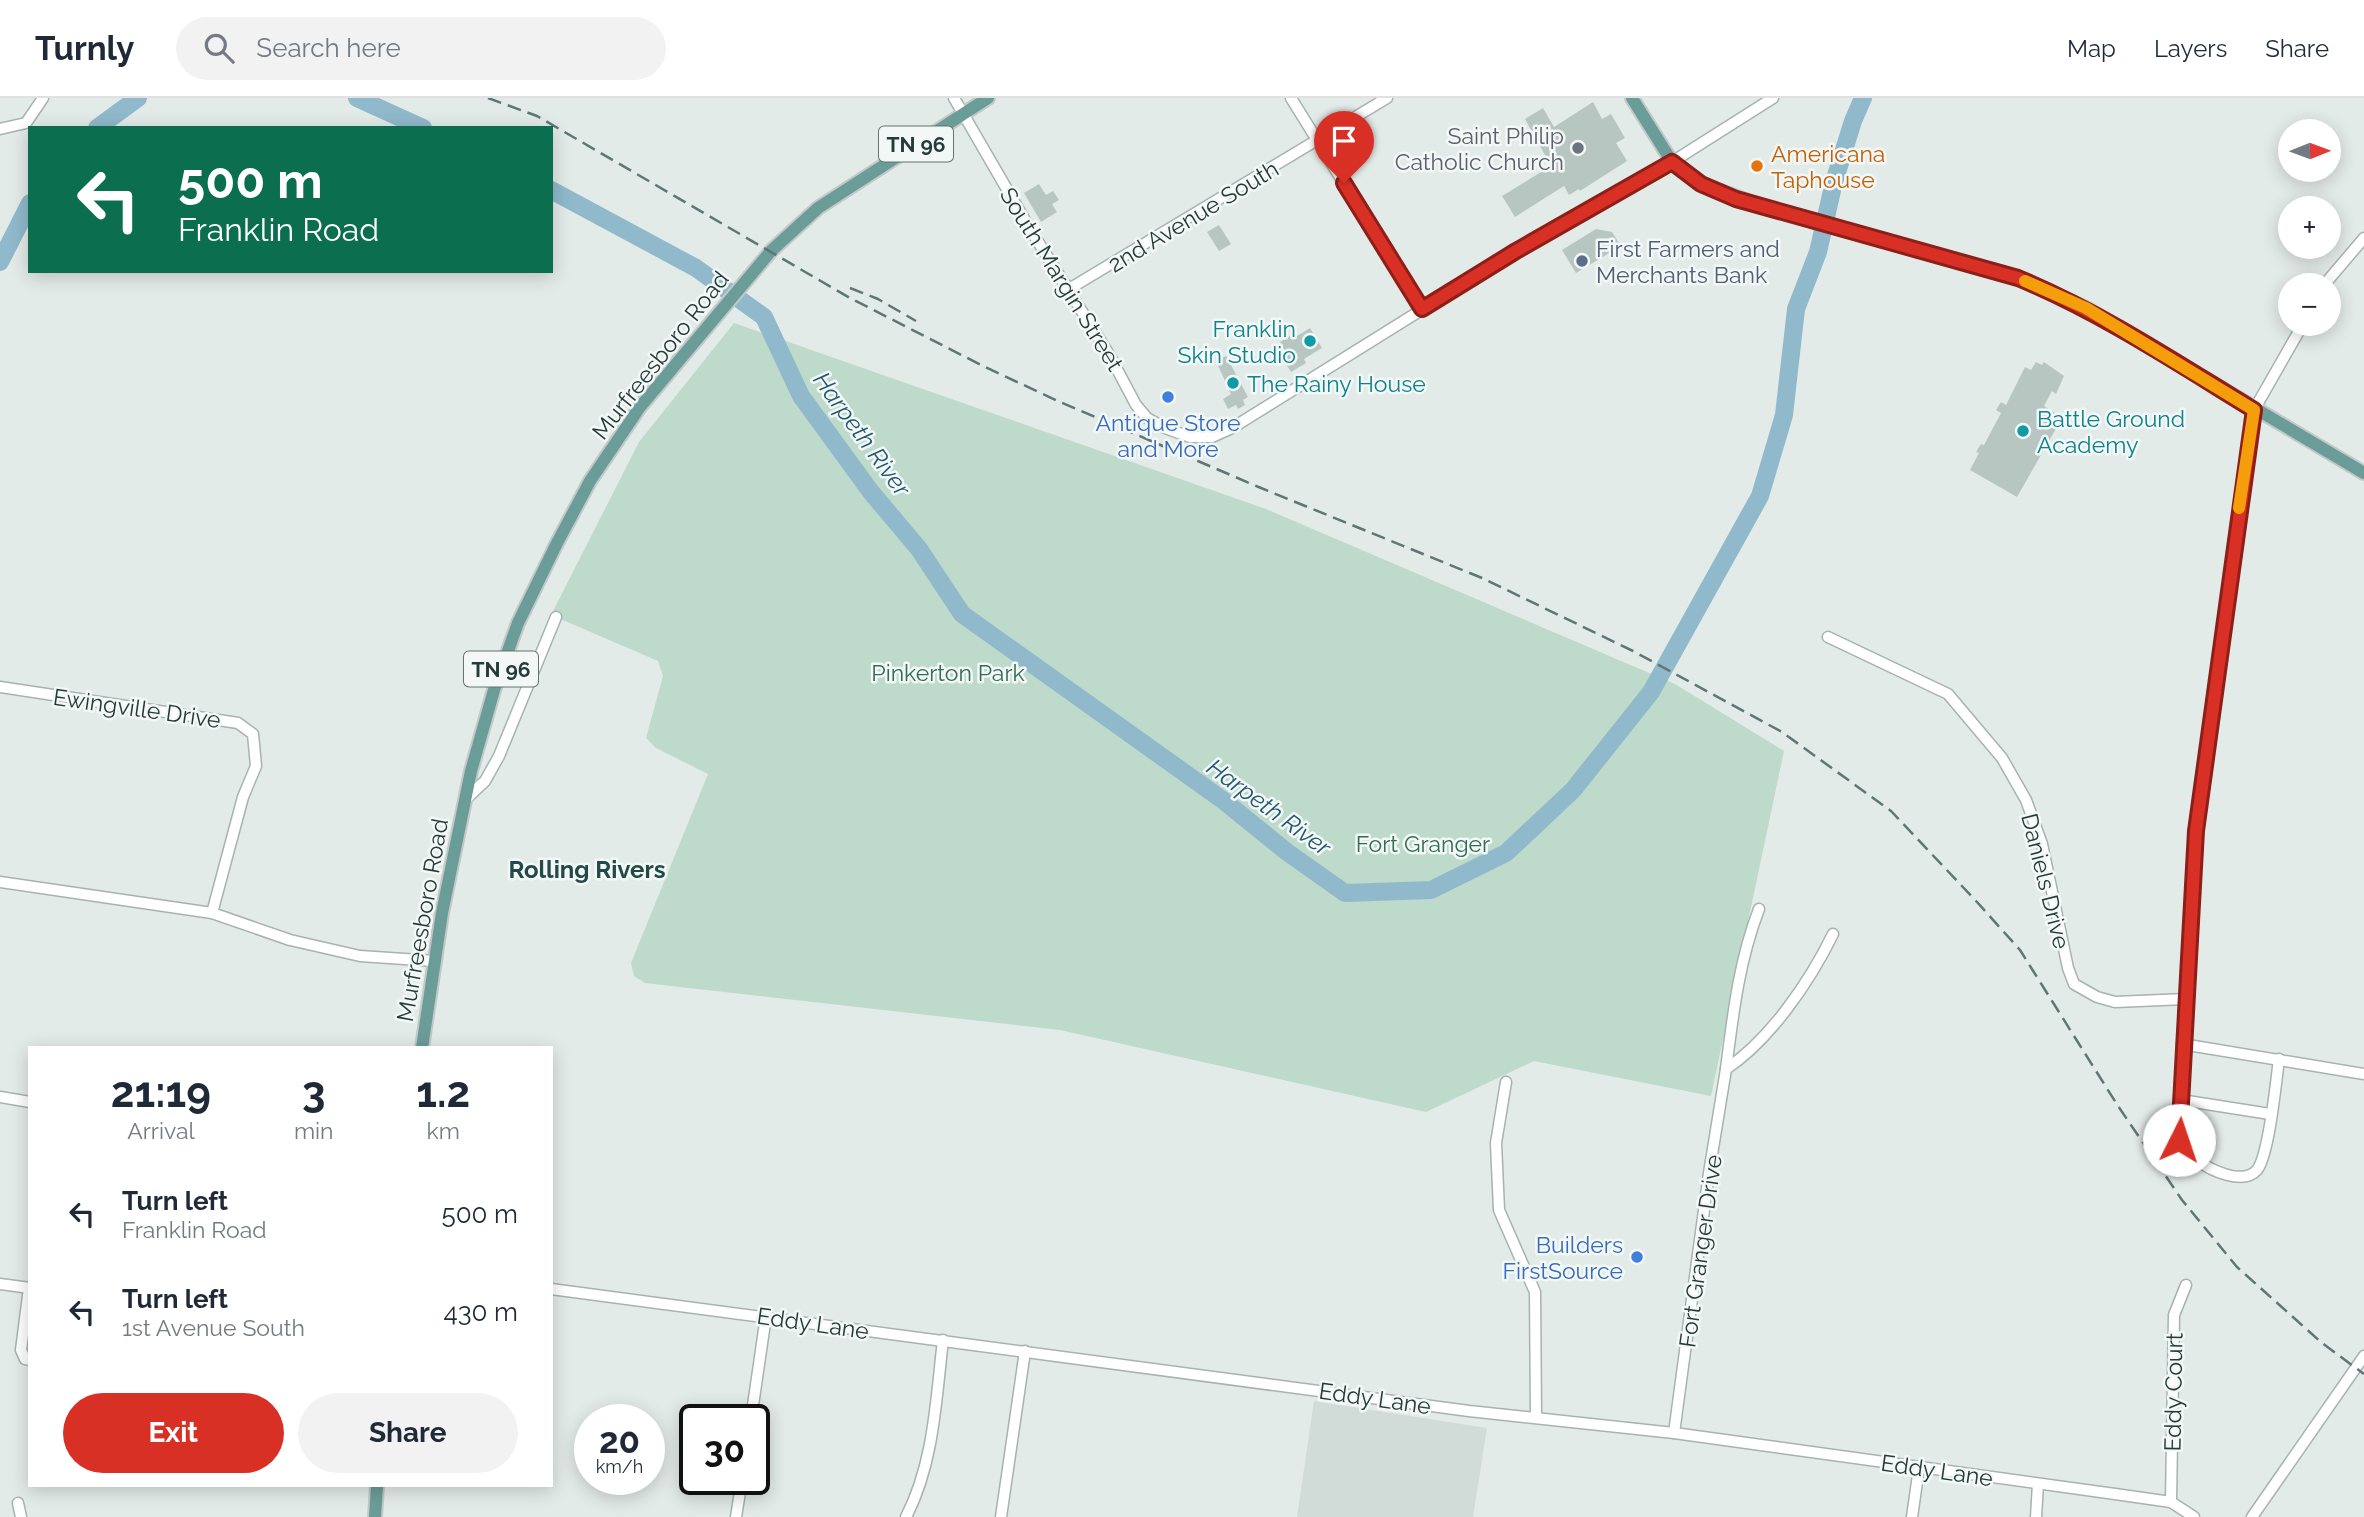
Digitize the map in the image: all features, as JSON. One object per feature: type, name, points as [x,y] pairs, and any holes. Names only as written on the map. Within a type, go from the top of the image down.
[{"type":"main road","name":"TN 96","points":[[963,114],[988,98]]},
{"type":"main road","points":[[1632,98],[1672,162],[1701,184],[1773,210],[2018,278],[2053,292],[2086,308],[2364,473]]},
{"type":"main road","name":"Murfreesboro Road","points":[[422,1046],[434,961],[465,800],[494,690],[518,623],[555,545],[590,481],[640,407],[768,255],[818,208],[963,114]]},
{"type":"main road","points":[[375,1517],[377,1487]]},
{"type":"street","points":[[0,129],[26,123],[43,98]]},
{"type":"street","name":"South Margin Street","points":[[954,98],[1030,229],[1126,383],[1136,405],[1147,418],[1165,428],[1190,437],[1212,437],[1232,428],[1422,309]]},
{"type":"street","points":[[1291,98],[1422,309],[1516,251],[1672,162],[1773,98]]},
{"type":"street","name":"2nd Avenue South","points":[[1069,289],[1387,98]]},
{"type":"street","points":[[2334,273],[2364,238]]},
{"type":"street","points":[[2279,1059],[2263,1155],[2257,1170],[2249,1176],[2230,1176],[2197,1160],[2179,1140],[2182,1044],[2197,824],[2254,410],[2297,336]]},
{"type":"street","name":"Murfreesboro Road","points":[[465,800],[485,781],[499,756],[556,617]]},
{"type":"street","name":"Daniels Drive","points":[[1828,638],[1948,694],[2002,758],[2026,800],[2042,844],[2068,968],[2074,984],[2097,997],[2115,1002],[2186,999]]},
{"type":"street","name":"Ewingville Drive","points":[[0,687],[238,723],[253,734],[256,766],[240,807],[212,913]]},
{"type":"street","points":[[0,882],[212,913],[290,940],[360,956],[434,961]]},
{"type":"street","name":"Fort Granger Drive","points":[[1674,1433],[1734,1002],[1747,941],[1759,909]]},
{"type":"street","points":[[1726,1069],[1747,1055],[1781,1016],[1833,934]]},
{"type":"street","points":[[2182,1044],[2364,1074]]},
{"type":"street","points":[[1506,1083],[1496,1143],[1499,1210],[1535,1292],[1536,1417]]},
{"type":"street","points":[[0,1097],[28,1102]]},
{"type":"street","points":[[2181,1100],[2270,1114]]},
{"type":"street","points":[[0,1284],[28,1288]]},
{"type":"street","name":"Eddy Court","points":[[2171,1502],[2174,1315],[2186,1285]]},
{"type":"street","name":"Eddy Lane","points":[[553,1289],[1460,1410],[1674,1433],[2171,1502],[2194,1517]]},
{"type":"street","points":[[28,1296],[21,1350],[28,1360]]},
{"type":"street","points":[[753,1404],[766,1316]]},
{"type":"street","points":[[906,1517],[919,1490],[930,1444],[943,1340]]},
{"type":"street","points":[[1001,1517],[1025,1351]]},
{"type":"street","points":[[2252,1517],[2364,1356]]},
{"type":"street","points":[[1912,1517],[1919,1468]]},
{"type":"street","points":[[2036,1517],[2038,1484]]},
{"type":"street","points":[[736,1517],[739,1495]]},
{"type":"street","points":[[18,1503],[21,1517]]},
{"type":"shaded area","points":[[1314,1401],[1487,1428],[1473,1517],[1297,1517]]},
{"type":"green space","points":[[734,323],[1266,509],[1675,684],[1784,751],[1711,1096],[1534,1061],[1426,1112],[1060,1030],[645,983],[634,976],[631,963],[708,774],[656,748],[646,738],[663,676],[658,661],[551,615],[639,442]]},
{"type":"building","name":"Saint Philip Catholic Church","points":[[1593,102],[1602,119],[1611,114],[1625,138],[1616,143],[1627,161],[1580,191],[1579,189],[1569,195],[1564,186],[1515,217],[1502,196],[1551,166],[1525,119],[1543,108],[1554,127]]},
{"type":"building","points":[[1039,184],[1046,195],[1053,191],[1059,200],[1052,204],[1057,212],[1041,222],[1024,193]]},
{"type":"building","points":[[1219,225],[1231,244],[1219,251],[1207,232]]},
{"type":"building","name":"First Farmers and Merchants Bank","points":[[1596,229],[1612,232],[1621,246],[1576,273],[1562,250]]},
{"type":"building","points":[[1310,328],[1322,348],[1304,359],[1306,363],[1291,372],[1280,354],[1285,351],[1280,342],[1290,336],[1292,339]]},
{"type":"building","name":"The Rainy House","points":[[1226,356],[1248,397],[1243,400],[1245,405],[1238,409],[1236,405],[1228,409],[1223,399],[1231,394],[1216,361]]},
{"type":"building","name":"Battle Ground Academy","points":[[2036,362],[2042,365],[2044,362],[2064,376],[2056,394],[2052,391],[2044,406],[2062,418],[2017,497],[1970,470],[1979,453],[1976,452],[1981,444],[1984,445],[2001,413],[1996,410],[2001,402],[2006,405],[2025,367],[2031,370]]},
{"type":"waterway","name":"Harpeth River","points":[[100,126],[138,98]]},
{"type":"waterway","name":"Harpeth River","points":[[357,98],[419,126]]},
{"type":"waterway","name":"Harpeth River","points":[[553,191],[696,268],[764,317],[801,396],[871,492],[919,549],[962,614],[1224,801],[1287,852],[1345,893],[1431,890],[1506,853],[1573,790],[1651,692],[1760,496],[1784,415],[1796,309],[1818,252],[1834,182],[1863,98]]},
{"type":"waterway","name":"Harpeth River","points":[[0,262],[28,207]]},
{"type":"railway","points":[[488,98],[537,116],[850,298],[985,367],[1261,488],[1482,578],[1633,651],[1782,732],[1891,811],[1977,902],[2020,950],[2118,1106],[2182,1200],[2237,1267],[2322,1343],[2364,1374]]},
{"type":"railway","points":[[850,288],[878,299],[916,321]]},
{"type":"slow traffic","points":[[2025,281],[2086,308],[2254,410],[2239,508]]},
{"type":"place","name":"Saint Philip Catholic Church","points":[[1578,148]]},
{"type":"place","name":"Americana Taphouse","points":[[1757,166]]},
{"type":"place","name":"First Farmers and Merchants Bank","points":[[1582,261]]},
{"type":"place","name":"Franklin Skin Studio","points":[[1310,341]]},
{"type":"place","name":"The Rainy House","points":[[1233,383]]},
{"type":"place","name":"Antique Store and More","points":[[1168,397]]},
{"type":"place","name":"Battle Ground Academy","points":[[2023,431]]},
{"type":"place","name":"Builders FirstSource","points":[[1637,1257]]},
{"type":"district","name":"Rolling Rivers","points":[[587,869]]},
{"type":"route","points":[[1344,183],[1422,309],[1516,251],[1672,162],[1701,184],[1736,199],[2018,278],[2046,289],[2086,308],[2254,410],[2196,831],[2182,1044],[2179,1140]]},
{"type":"park label","name":"Pinkerton Park","points":[[948,672]]},
{"type":"park label","name":"Fort Granger","points":[[1423,843]]}]
